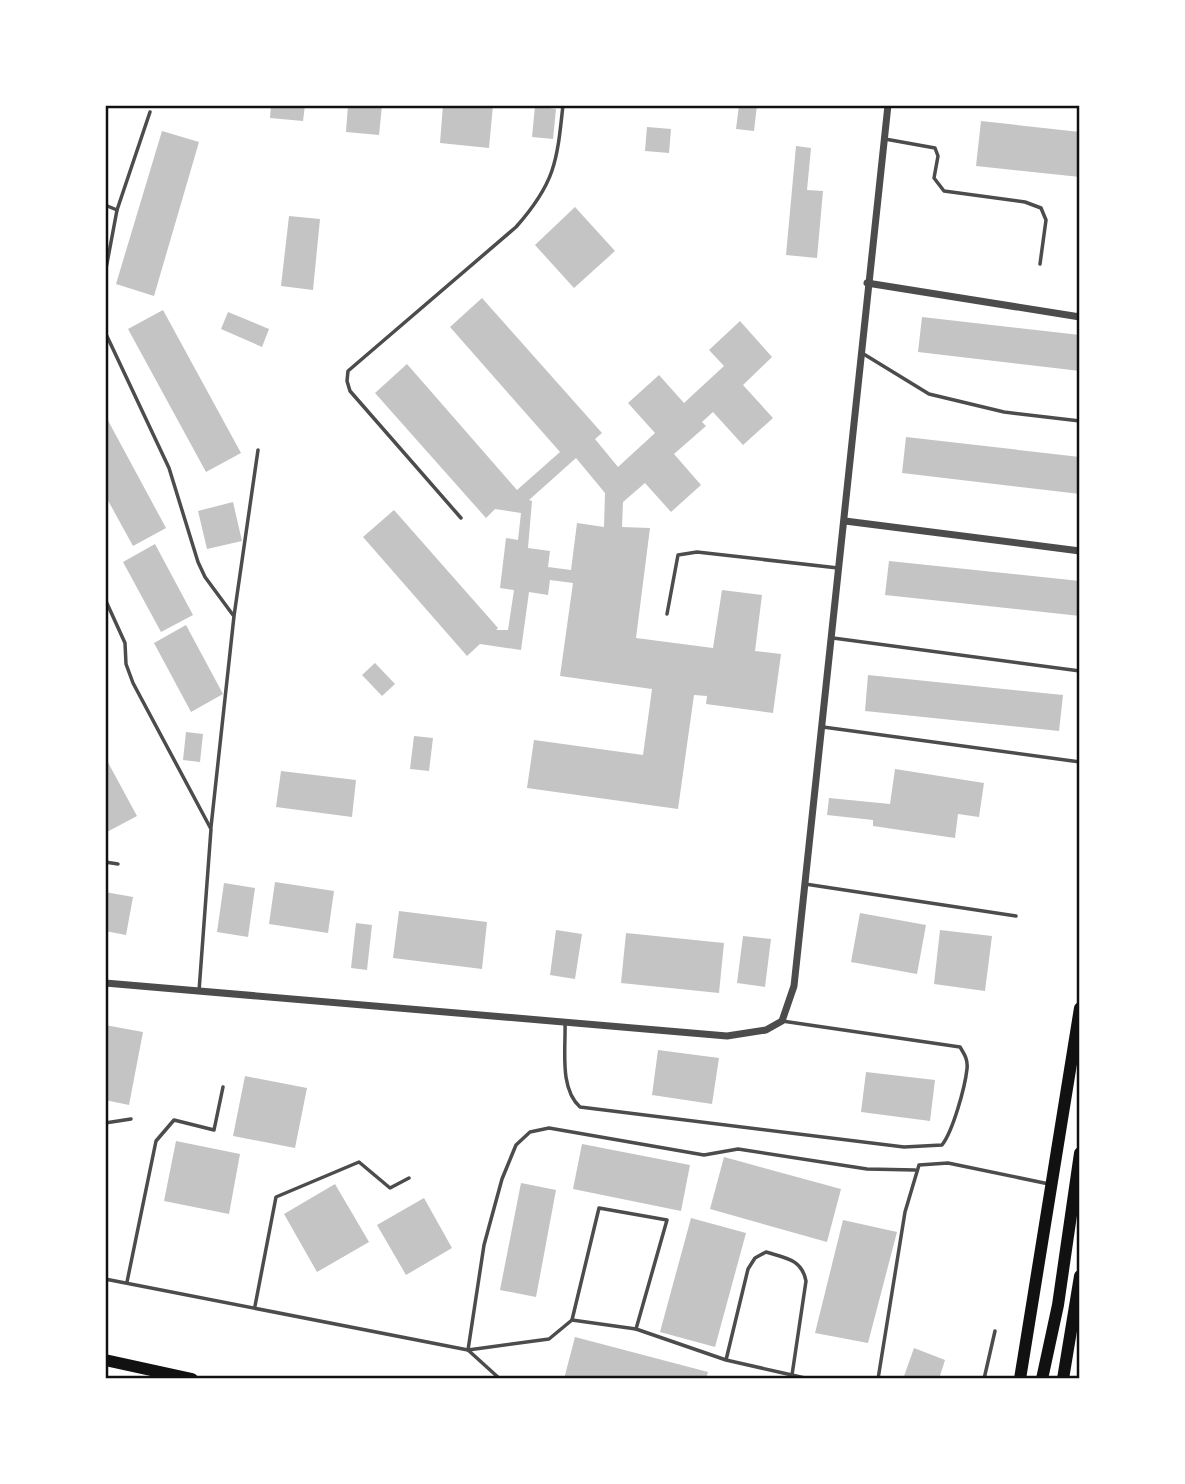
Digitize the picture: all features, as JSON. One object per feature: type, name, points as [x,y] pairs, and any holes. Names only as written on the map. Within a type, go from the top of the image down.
[{"type":"main road","points":[[1020,1379],[1080,1008]]},
{"type":"main road","points":[[1042,1379],[1058,1305],[1080,1153]]},
{"type":"main road","points":[[1063,1379],[1080,1276]]},
{"type":"main road","points":[[105,1360],[192,1379]]},
{"type":"street","points":[[105,983],[727,1036],[766,1030],[782,1021],[794,986],[888,105]]},
{"type":"street","points":[[867,283],[1080,317]]},
{"type":"street","points":[[845,521],[1080,551]]},
{"type":"lane","points":[[461,518],[350,391],[348,371],[516,227],[540,201],[555,169],[563,105]]},
{"type":"lane","points":[[105,274],[117,210],[150,112]]},
{"type":"lane","points":[[885,139],[935,148],[938,156],[934,178],[944,191],[1025,202],[1041,208],[1046,220],[1040,264]]},
{"type":"lane","points":[[105,205],[117,210]]},
{"type":"lane","points":[[105,331],[169,468],[198,562],[212,587],[234,616]]},
{"type":"lane","points":[[861,352],[929,394],[1004,412],[1080,421]]},
{"type":"lane","points":[[199,991],[211,829],[234,616],[258,450]]},
{"type":"lane","points":[[667,614],[678,555],[697,552],[840,568]]},
{"type":"lane","points":[[105,599],[125,643],[126,664],[133,683],[211,829]]},
{"type":"lane","points":[[833,638],[1080,671]]},
{"type":"lane","points":[[823,727],[1080,762]]},
{"type":"lane","points":[[105,862],[118,864]]},
{"type":"lane","points":[[805,884],[1016,916]]},
{"type":"lane","points":[[565,1022],[567,1086],[569,1097],[580,1107],[904,1147],[942,1145],[950,1135],[967,1070],[967,1058],[960,1047],[782,1021]]},
{"type":"lane","points":[[127,1282],[156,1141],[174,1120],[214,1130],[223,1087]]},
{"type":"lane","points":[[105,1123],[131,1119]]},
{"type":"lane","points":[[468,1350],[484,1244],[502,1179],[516,1145],[530,1132],[549,1128],[704,1155],[738,1149],[867,1169],[915,1170],[926,1163],[948,1163],[1053,1185]]},
{"type":"lane","points":[[255,1307],[276,1197],[359,1162],[390,1188],[409,1178]]},
{"type":"lane","points":[[878,1379],[915,1170]]},
{"type":"lane","points":[[105,1279],[468,1350],[549,1339],[572,1320],[599,1208],[667,1220],[635,1329]]},
{"type":"lane","points":[[726,1360],[748,1269],[755,1258],[766,1252],[796,1262],[804,1269],[806,1281],[792,1375]]},
{"type":"lane","points":[[572,1320],[635,1329],[726,1360],[809,1379]]},
{"type":"lane","points":[[984,1379],[995,1331]]},
{"type":"lane","points":[[468,1350],[500,1379]]},
{"type":"building","points":[[271,105],[305,105],[303,121],[270,118]]},
{"type":"building","points":[[348,105],[382,105],[379,135],[346,132]]},
{"type":"building","points":[[443,105],[493,105],[489,148],[440,143]]},
{"type":"building","points":[[739,105],[757,105],[754,131],[736,129]]},
{"type":"building","points":[[535,106],[556,109],[553,139],[532,137]]},
{"type":"building","points":[[981,121],[1080,132],[1080,177],[976,166]]},
{"type":"building","points":[[647,127],[671,129],[669,153],[645,151]]},
{"type":"building","points":[[162,131],[199,142],[154,296],[116,284]]},
{"type":"building","points":[[796,146],[811,148],[807,190],[823,191],[817,258],[786,255]]},
{"type":"building","points":[[575,207],[615,251],[574,288],[535,245]]},
{"type":"building","points":[[289,216],[320,219],[313,290],[281,286]]},
{"type":"building","points":[[482,298],[602,433],[595,439],[618,467],[655,433],[628,403],[659,375],[684,403],[724,366],[709,350],[740,321],[772,357],[743,385],[773,418],[743,445],[713,412],[702,422],[706,426],[674,454],[701,485],[671,512],[645,483],[623,502],[622,527],[650,528],[636,638],[713,648],[722,590],[762,595],[755,651],[781,654],[773,713],[706,704],[707,696],[694,695],[678,809],[527,788],[534,740],[643,755],[652,689],[560,676],[573,583],[550,580],[548,595],[529,592],[521,650],[480,644],[467,656],[363,537],[394,510],[498,628],[496,630],[508,630],[514,590],[500,588],[506,538],[518,540],[521,513],[495,509],[486,518],[375,393],[407,364],[517,490],[560,452],[450,327]],"holes":[[[576,458],[605,493],[604,527],[577,523],[571,570],[548,567],[550,551],[528,548],[532,501],[529,500]]]},
{"type":"building","points":[[163,310],[241,453],[206,472],[128,329]]},
{"type":"building","points":[[228,312],[269,329],[262,347],[221,329]]},
{"type":"building","points":[[922,317],[1080,335],[1080,371],[918,352]]},
{"type":"building","points":[[105,415],[166,528],[133,546],[105,495]]},
{"type":"building","points":[[906,437],[1080,457],[1080,494],[902,473]]},
{"type":"building","points":[[233,502],[242,541],[207,549],[198,511]]},
{"type":"building","points":[[155,544],[193,615],[161,632],[123,562]]},
{"type":"building","points":[[889,561],[1080,581],[1080,616],[885,595]]},
{"type":"building","points":[[186,625],[223,694],[191,712],[154,643]]},
{"type":"building","points":[[375,663],[395,684],[382,696],[362,675]]},
{"type":"building","points":[[868,675],[1063,695],[1059,731],[865,711]]},
{"type":"building","points":[[186,732],[203,734],[200,762],[183,760]]},
{"type":"building","points":[[414,736],[433,738],[429,771],[410,769]]},
{"type":"building","points":[[105,757],[137,816],[105,833]]},
{"type":"building","points":[[895,769],[984,783],[979,817],[958,814],[955,838],[873,826],[873,820],[827,815],[829,798],[890,804]]},
{"type":"building","points":[[281,771],[356,780],[352,817],[276,807]]},
{"type":"building","points":[[275,882],[334,891],[328,933],[269,924]]},
{"type":"building","points":[[224,883],[255,888],[248,937],[217,932]]},
{"type":"building","points":[[105,892],[133,897],[126,935],[105,931]]},
{"type":"building","points":[[399,911],[487,922],[482,969],[393,958]]},
{"type":"building","points":[[860,913],[926,925],[917,974],[851,962]]},
{"type":"building","points":[[356,923],[372,925],[367,970],[351,968]]},
{"type":"building","points":[[556,930],[582,934],[575,979],[550,975]]},
{"type":"building","points":[[940,930],[992,936],[985,991],[934,984]]},
{"type":"building","points":[[626,933],[724,943],[719,993],[621,983]]},
{"type":"building","points":[[743,936],[771,939],[765,987],[737,983]]},
{"type":"building","points":[[105,1025],[143,1032],[129,1105],[105,1100]]},
{"type":"building","points":[[658,1050],[719,1058],[712,1104],[652,1095]]},
{"type":"building","points":[[866,1072],[935,1080],[930,1121],[861,1112]]},
{"type":"building","points":[[245,1076],[307,1088],[295,1148],[233,1136]]},
{"type":"building","points":[[176,1141],[240,1154],[229,1214],[164,1201]]},
{"type":"building","points":[[582,1144],[690,1165],[681,1211],[573,1189]]},
{"type":"building","points":[[724,1157],[841,1189],[827,1242],[710,1209]]},
{"type":"building","points":[[521,1183],[556,1190],[536,1297],[500,1290]]},
{"type":"building","points":[[335,1184],[369,1242],[317,1272],[284,1214]]},
{"type":"building","points":[[424,1198],[452,1248],[406,1275],[377,1225]]},
{"type":"building","points":[[691,1218],[746,1233],[715,1347],[660,1332]]},
{"type":"building","points":[[843,1220],[897,1232],[868,1343],[815,1333]]},
{"type":"building","points":[[575,1337],[708,1372],[706,1379],[564,1379]]},
{"type":"building","points":[[914,1348],[945,1360],[939,1379],[903,1379]]}]
